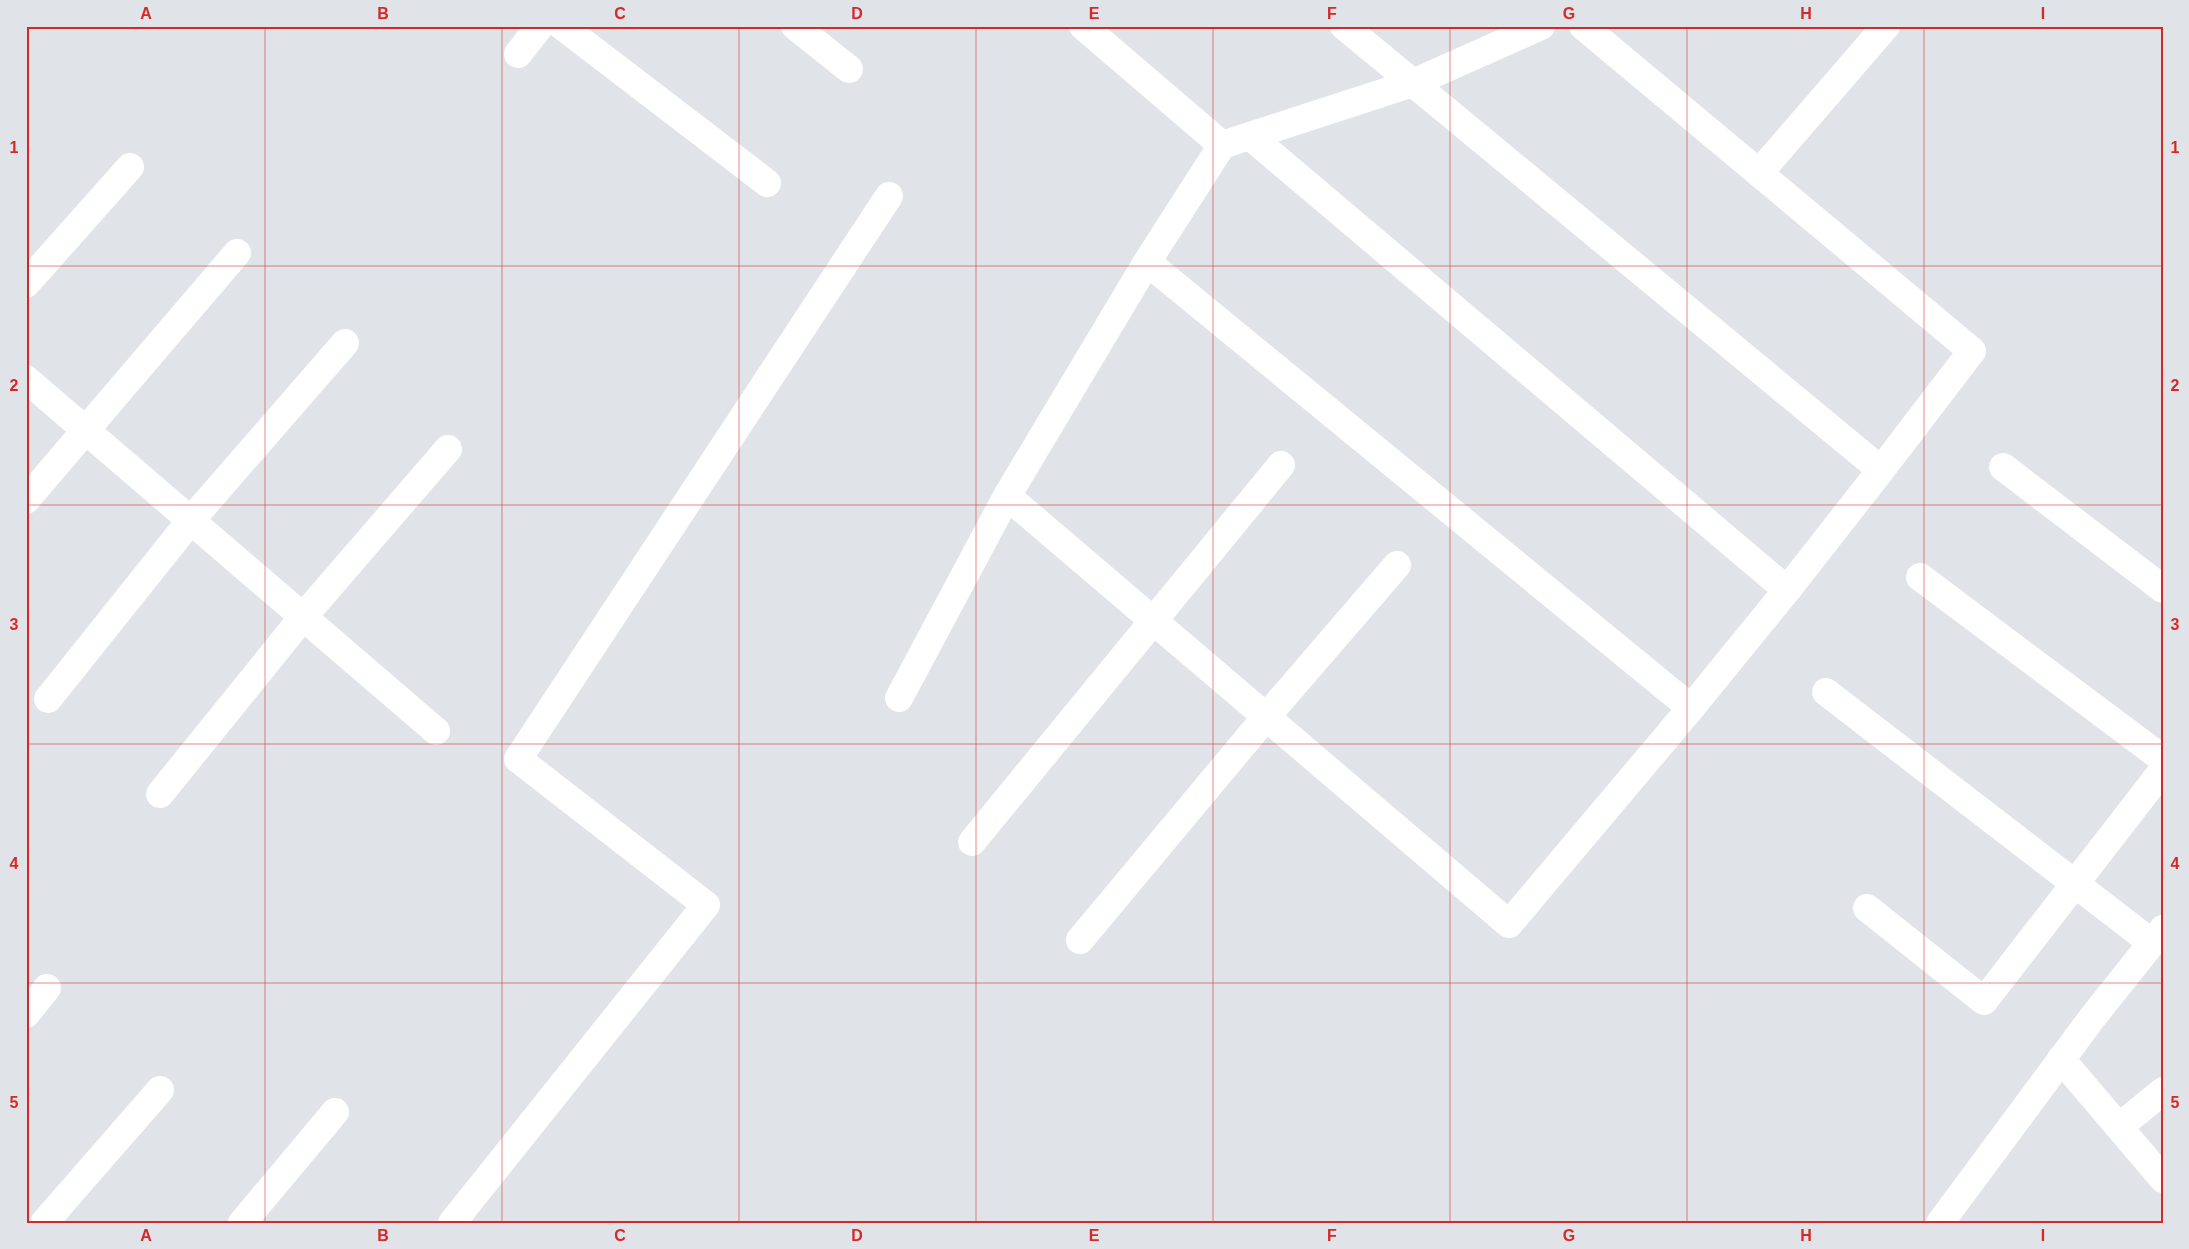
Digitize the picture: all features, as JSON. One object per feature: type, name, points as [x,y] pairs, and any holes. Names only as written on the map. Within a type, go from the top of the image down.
[{"type":"street","points":[[518,54],[540,26]]},
{"type":"street","points":[[562,26],[767,182]]},
{"type":"street","points":[[796,26],[849,69]]},
{"type":"street","points":[[1083,26],[1222,144]]},
{"type":"street","points":[[1344,26],[1881,470]]},
{"type":"street","points":[[899,698],[1007,496],[1147,262],[1222,144],[1413,83],[1542,26]]},
{"type":"street","points":[[1007,496],[1509,924],[1691,708],[1787,590],[1972,351],[1583,26]]},
{"type":"street","points":[[1760,173],[1886,26]]},
{"type":"street","points":[[1250,136],[1787,590]]},
{"type":"street","points":[[26,284],[130,167]]},
{"type":"street","points":[[452,1223],[706,905],[518,759],[889,196]]},
{"type":"street","points":[[26,500],[237,253]]},
{"type":"street","points":[[1147,262],[1691,708]]},
{"type":"street","points":[[48,699],[191,520],[345,343]]},
{"type":"street","points":[[26,378],[436,731]]},
{"type":"street","points":[[160,794],[303,617],[448,449]]},
{"type":"street","points":[[972,842],[1281,465]]},
{"type":"street","points":[[2003,467],[2163,589]]},
{"type":"street","points":[[1080,940],[1266,717],[1397,565]]},
{"type":"street","points":[[1920,577],[2163,759]]},
{"type":"street","points":[[1826,692],[2075,883],[2157,936],[2061,1059],[1940,1223]]},
{"type":"street","points":[[1867,908],[1984,1001],[2163,770]]},
{"type":"street","points":[[26,1014],[47,988]]},
{"type":"street","points":[[2061,1059],[2163,1179]]},
{"type":"street","points":[[44,1223],[160,1090]]},
{"type":"street","points":[[2119,1127],[2163,1091]]},
{"type":"street","points":[[242,1223],[335,1112]]}]
